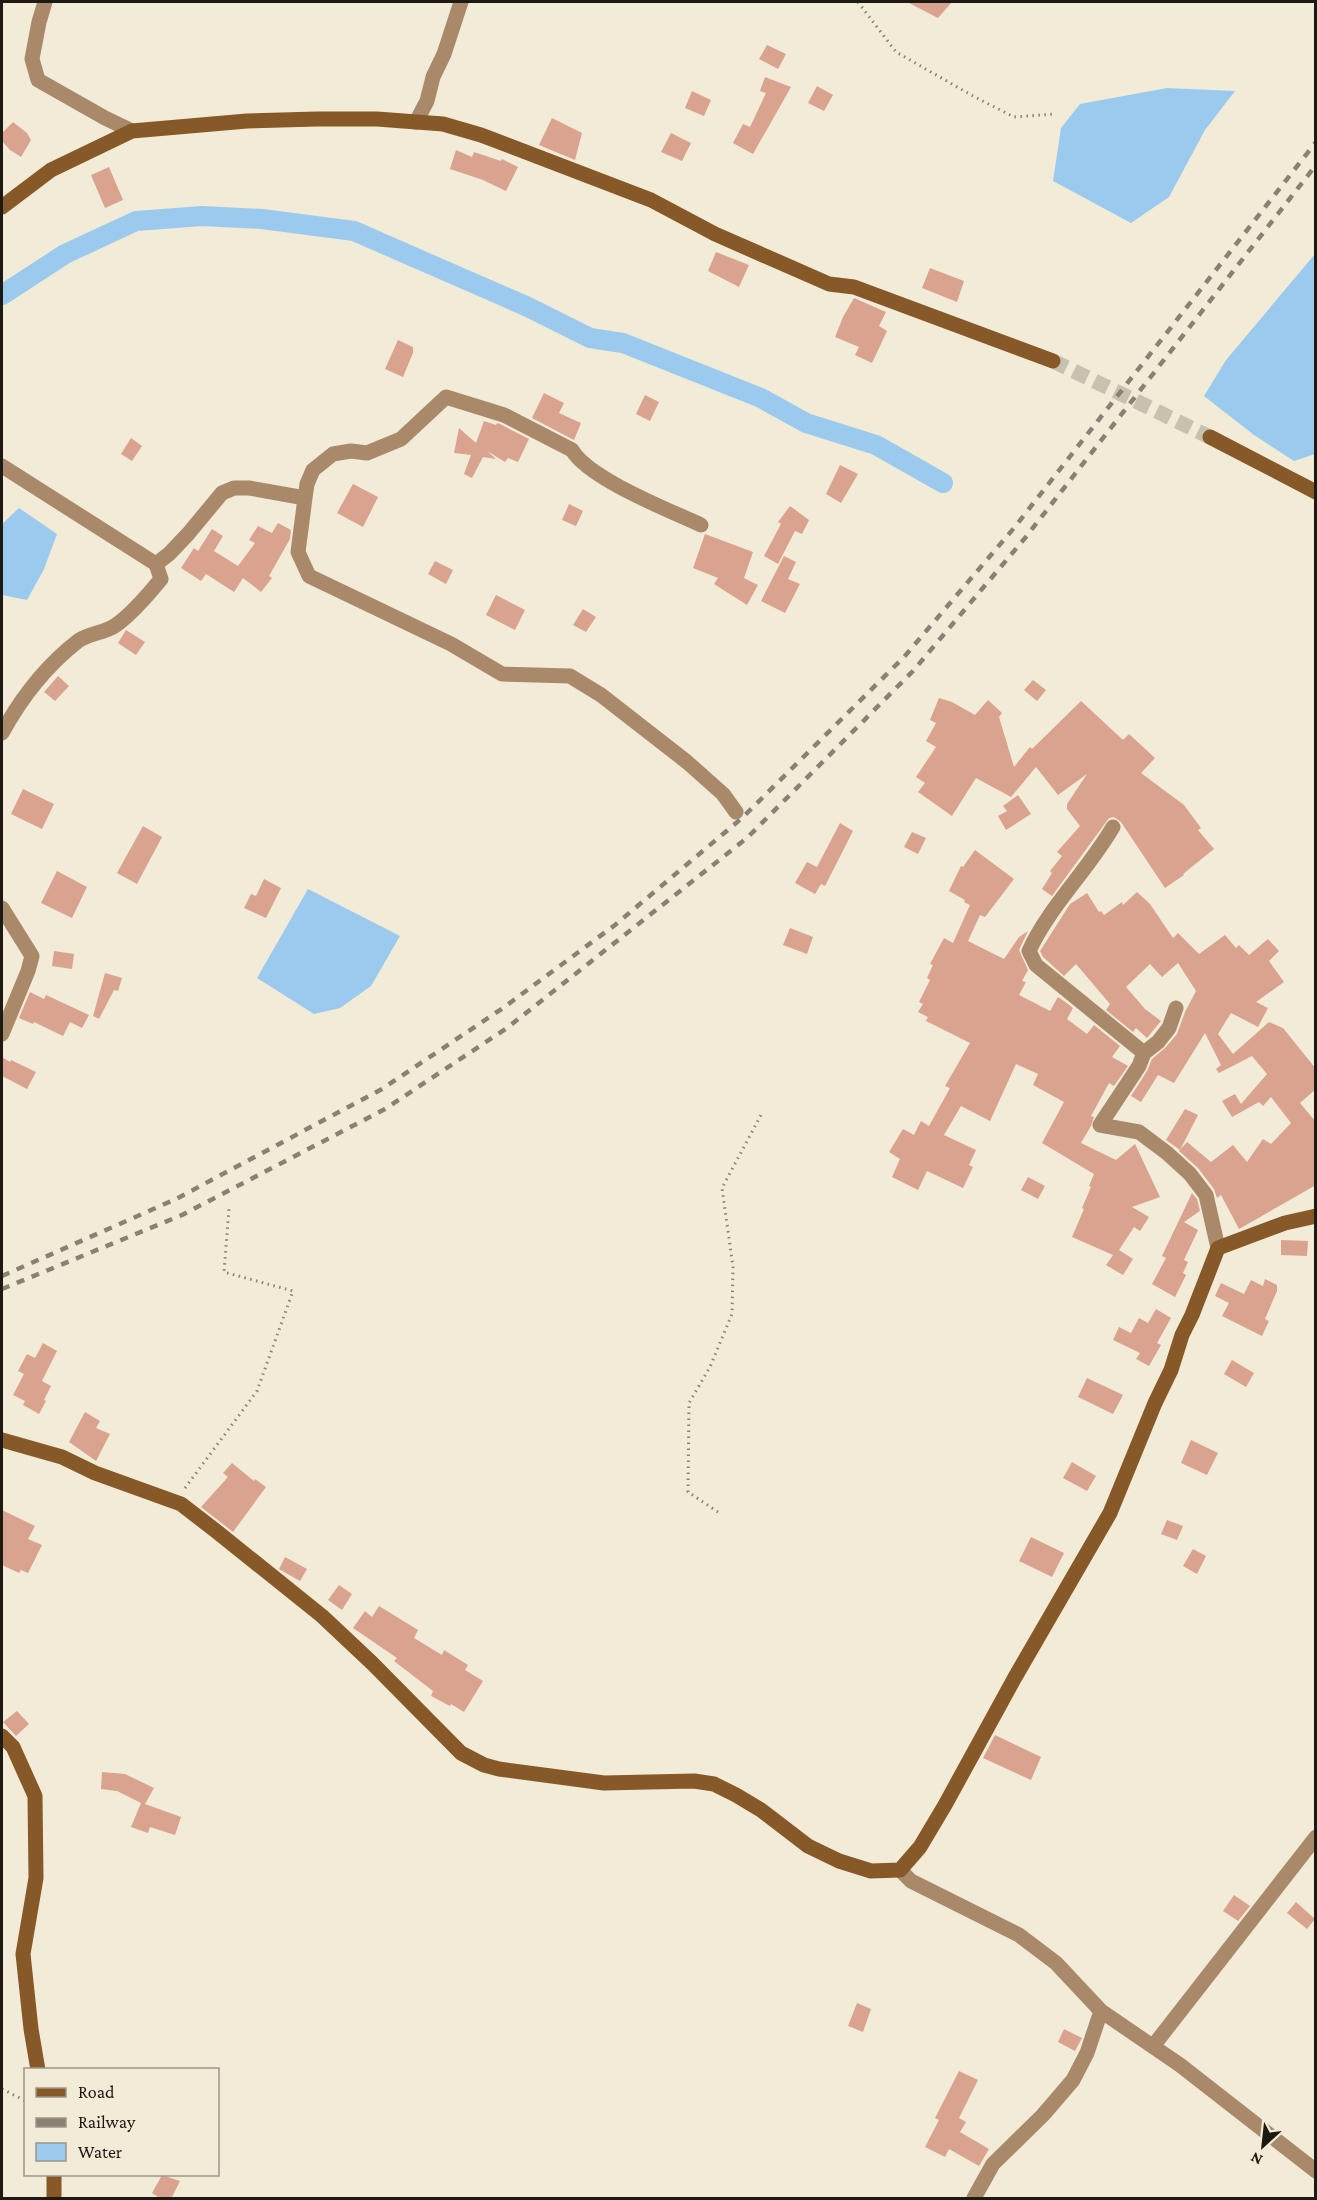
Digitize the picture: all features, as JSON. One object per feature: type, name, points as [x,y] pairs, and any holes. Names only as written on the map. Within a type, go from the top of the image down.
[{"type":"street","points":[[45,2],[32,59],[38,80],[132,131]]},
{"type":"street","points":[[416,122],[427,101],[433,77],[444,54],[461,2]]},
{"type":"street","points":[[2,207],[51,170],[132,131],[184,125],[306,119],[377,119],[443,124],[481,135],[651,200],[715,234],[829,284],[854,287],[1053,361]]},
{"type":"street","points":[[701,525],[594,473],[572,450],[504,415],[446,397],[401,439],[367,453],[351,451],[333,454],[313,470],[304,498],[298,552],[309,576],[451,644],[502,674],[570,676],[601,695],[687,762],[723,794],[735,812]]},
{"type":"street","points":[[1210,437],[1316,492]]},
{"type":"street","points":[[2,466],[156,564],[161,579],[149,594],[115,626],[80,639],[45,670],[15,709],[2,733]]},
{"type":"street","points":[[156,564],[188,534],[222,493],[234,488],[249,488],[304,498]]},
{"type":"street","points":[[1113,827],[1098,853],[1036,934],[1029,951],[1036,965],[1144,1053]]},
{"type":"street","points":[[2,908],[32,956],[28,972],[2,1034]]},
{"type":"street","points":[[900,1870],[920,1847],[945,1805],[1014,1679],[1110,1513],[1171,1370],[1182,1335],[1218,1248],[1206,1195],[1190,1174],[1139,1132],[1100,1125],[1139,1066],[1144,1053],[1158,1042],[1169,1028],[1176,1008]]},
{"type":"street","points":[[1218,1248],[1285,1223],[1316,1216]]},
{"type":"street","points":[[2,1440],[62,1457],[95,1473],[175,1502],[216,1531],[322,1616],[461,1753],[477,1761],[498,1769],[583,1781],[633,1783],[694,1780],[714,1784],[760,1810],[808,1846],[838,1861],[871,1871],[900,1870],[911,1881],[1019,1935],[1056,1963],[1101,2011],[1154,2045],[1316,2171]]},
{"type":"street","points":[[2,1736],[13,1747],[35,1796],[36,1878],[23,1954],[38,2068]]},
{"type":"street","points":[[1154,2045],[1316,1837]]},
{"type":"street","points":[[974,2199],[993,2164],[1043,2115],[1073,2080],[1087,2053],[1101,2011]]},
{"type":"street","points":[[54,2176],[54,2199]]},
{"type":"path","points":[[858,2],[896,52],[1014,117],[1055,114]]},
{"type":"path","points":[[717,1512],[688,1492],[689,1403],[710,1368],[732,1314],[733,1267],[722,1188],[761,1115]]},
{"type":"path","points":[[175,1502],[257,1391],[293,1291],[224,1272],[229,1209]]},
{"type":"path","points":[[2,2089],[24,2100]]},
{"type":"water","points":[[1167,88],[1235,91],[1205,130],[1169,197],[1131,223],[1053,181],[1061,128],[1080,104]]},
{"type":"water","points":[[1315,254],[1315,454],[1294,461],[1254,435],[1204,396],[1226,360]]},
{"type":"water","points":[[19,508],[57,534],[44,569],[27,600],[2,595],[2,524]]},
{"type":"water","points":[[308,889],[400,936],[371,986],[340,1008],[314,1014],[257,978]]},
{"type":"building","points":[[907,2],[952,2],[938,18]]},
{"type":"building","points":[[767,45],[786,54],[778,69],[759,59]]},
{"type":"building","points":[[765,77],[791,87],[753,154],[733,143],[743,124],[750,127],[766,93],[760,91]]},
{"type":"building","points":[[817,86],[833,95],[824,111],[808,103]]},
{"type":"building","points":[[692,91],[711,100],[704,116],[685,108]]},
{"type":"building","points":[[552,118],[582,133],[575,160],[539,145]]},
{"type":"building","points":[[13,122],[27,133],[31,140],[21,157],[2,141],[2,133]]},
{"type":"building","points":[[671,133],[691,143],[682,161],[661,152]]},
{"type":"building","points":[[456,150],[472,157],[474,152],[501,161],[502,159],[518,167],[506,191],[483,180],[450,169]]},
{"type":"building","points":[[109,167],[123,200],[105,208],[91,175]]},
{"type":"building","points":[[716,252],[749,265],[739,287],[708,271]]},
{"type":"building","points":[[930,268],[964,281],[957,302],[922,288]]},
{"type":"building","points":[[854,298],[886,312],[879,326],[887,331],[872,363],[855,355],[859,347],[835,337]]},
{"type":"building","points":[[398,340],[413,347],[413,353],[403,377],[385,369]]},
{"type":"building","points":[[544,393],[564,403],[559,413],[581,423],[574,440],[532,418]]},
{"type":"building","points":[[645,395],[659,402],[650,421],[636,414]]},
{"type":"building","points":[[484,421],[500,424],[529,439],[518,462],[508,458],[505,462],[487,451],[496,459],[483,457],[472,478],[464,474],[471,455],[454,453],[459,428],[476,443]]},
{"type":"building","points":[[131,438],[142,446],[132,461],[121,454]]},
{"type":"building","points":[[840,465],[858,474],[841,503],[826,494]]},
{"type":"building","points":[[353,484],[378,497],[363,527],[337,513]]},
{"type":"building","points":[[569,504],[583,511],[576,526],[562,520]]},
{"type":"building","points":[[790,506],[809,520],[802,534],[795,531],[778,564],[764,556],[781,524],[778,522]]},
{"type":"building","points":[[278,523],[291,530],[290,539],[269,576],[272,578],[261,592],[243,578],[234,592],[206,574],[201,581],[181,568],[194,548],[198,551],[212,529],[223,536],[214,551],[238,566],[255,543],[249,540],[258,526],[272,533]]},
{"type":"building","points":[[705,534],[753,552],[744,578],[758,585],[747,605],[714,584],[718,578],[693,568]]},
{"type":"building","points":[[784,556],[796,562],[788,579],[800,584],[785,613],[761,601]]},
{"type":"building","points":[[435,561],[453,570],[446,584],[428,574]]},
{"type":"building","points":[[496,595],[525,610],[515,630],[486,615]]},
{"type":"building","points":[[583,609],[596,617],[586,632],[573,625]]},
{"type":"building","points":[[126,630],[145,642],[136,655],[118,643]]},
{"type":"building","points":[[58,676],[69,686],[55,701],[44,692]]},
{"type":"building","points":[[1033,680],[1046,690],[1037,701],[1024,690]]},
{"type":"building","points":[[939,698],[952,702],[975,715],[988,700],[1002,713],[999,717],[1014,767],[1030,747],[1032,749],[1081,701],[1123,740],[1129,734],[1155,758],[1141,773],[1184,805],[1201,828],[1198,830],[1214,849],[1165,888],[1121,822],[1114,817],[1109,818],[1052,896],[1042,889],[1052,873],[1050,871],[1062,856],[1057,852],[1080,826],[1067,809],[1067,804],[1087,774],[1058,795],[1036,767],[1011,797],[976,778],[952,816],[918,792],[925,783],[916,777],[936,747],[926,741],[936,723],[930,720]]},
{"type":"building","points":[[23,789],[54,804],[42,829],[11,814]]},
{"type":"building","points":[[1018,795],[1031,814],[1006,830],[998,816],[1007,811],[1003,806]]},
{"type":"building","points":[[840,823],[853,831],[825,886],[821,884],[815,894],[795,883],[807,862],[817,867]]},
{"type":"building","points":[[143,826],[162,837],[137,884],[117,873]]},
{"type":"building","points":[[912,832],[926,838],[918,854],[904,847]]},
{"type":"building","points":[[975,850],[1014,879],[985,917],[980,915],[968,941],[1004,959],[1019,937],[1028,931],[1019,950],[1028,970],[1022,981],[1026,982],[1019,995],[1050,1011],[1058,997],[1073,1008],[1067,1019],[1087,1034],[1094,1025],[1120,1046],[1112,1057],[1128,1066],[1114,1086],[1109,1083],[1091,1116],[1094,1117],[1091,1126],[1081,1143],[1116,1160],[1135,1144],[1160,1197],[1132,1207],[1149,1217],[1140,1231],[1134,1227],[1119,1250],[1133,1259],[1123,1275],[1106,1265],[1113,1255],[1072,1237],[1084,1209],[1082,1208],[1094,1174],[1042,1143],[1064,1102],[1033,1085],[1038,1074],[1016,1064],[990,1121],[961,1106],[944,1135],[976,1150],[969,1165],[973,1167],[963,1188],[927,1171],[918,1190],[892,1177],[900,1159],[889,1152],[903,1129],[914,1135],[921,1121],[929,1126],[950,1088],[945,1086],[970,1043],[926,1021],[928,1017],[918,1012],[923,1004],[919,1002],[930,980],[927,978],[933,965],[930,964],[944,938],[953,943],[970,905],[949,891],[961,866],[963,867]]},
{"type":"building","points":[[57,871],[87,887],[72,918],[41,903]]},
{"type":"building","points":[[264,879],[281,888],[266,918],[244,908],[251,894],[256,896]]},
{"type":"building","points":[[1137,892],[1150,904],[1173,938],[1178,933],[1199,954],[1225,935],[1236,948],[1239,945],[1249,955],[1268,939],[1279,951],[1269,961],[1284,982],[1256,1002],[1268,1008],[1258,1027],[1231,1013],[1218,1034],[1233,1054],[1269,1022],[1283,1028],[1316,1069],[1316,1089],[1300,1103],[1316,1122],[1316,1185],[1239,1229],[1221,1195],[1217,1198],[1214,1189],[1198,1168],[1179,1151],[1187,1142],[1211,1162],[1233,1145],[1247,1162],[1263,1139],[1271,1144],[1291,1123],[1271,1097],[1263,1106],[1259,1102],[1232,1117],[1222,1101],[1235,1094],[1241,1104],[1267,1074],[1252,1056],[1219,1073],[1216,1069],[1221,1065],[1205,1033],[1174,1083],[1158,1075],[1141,1102],[1131,1096],[1152,1059],[1177,1034],[1196,991],[1178,963],[1162,977],[1150,964],[1126,987],[1145,1009],[1161,1021],[1147,1038],[1136,1028],[1133,1032],[1106,1010],[1110,1004],[1076,964],[1064,976],[1043,957],[1040,951],[1070,904],[1087,893],[1099,912],[1101,911],[1104,915],[1122,902],[1123,905]]},
{"type":"building","points":[[790,928],[813,937],[807,954],[783,945]]},
{"type":"building","points":[[54,951],[74,954],[72,969],[52,966]]},
{"type":"building","points":[[105,973],[122,978],[118,991],[114,990],[99,1019],[93,1016]]},
{"type":"building","points":[[30,992],[44,999],[46,995],[89,1015],[82,1028],[70,1022],[63,1036],[34,1022],[33,1024],[19,1018]]},
{"type":"building","points":[[2,1057],[36,1072],[27,1089],[2,1076]]},
{"type":"building","points":[[1185,1109],[1198,1115],[1180,1150],[1166,1140]]},
{"type":"building","points":[[1028,1177],[1045,1186],[1038,1199],[1021,1190]]},
{"type":"building","points":[[1192,1193],[1197,1199],[1200,1211],[1184,1222],[1198,1230],[1184,1260],[1188,1262],[1183,1273],[1186,1275],[1175,1297],[1152,1284],[1166,1258],[1162,1256]]},
{"type":"building","points":[[1281,1240],[1308,1241],[1307,1256],[1281,1255]]},
{"type":"building","points":[[1265,1279],[1277,1285],[1277,1291],[1265,1319],[1269,1321],[1262,1336],[1222,1316],[1229,1303],[1215,1296],[1221,1283],[1244,1294],[1251,1280],[1263,1286]]},
{"type":"building","points":[[1156,1309],[1171,1318],[1157,1343],[1161,1345],[1149,1366],[1136,1359],[1140,1353],[1113,1340],[1119,1327],[1131,1333],[1139,1318],[1148,1323]]},
{"type":"building","points":[[43,1343],[57,1351],[42,1381],[51,1386],[39,1414],[23,1405],[25,1401],[13,1395],[24,1374],[18,1371],[27,1354],[35,1358]]},
{"type":"building","points":[[1232,1360],[1254,1373],[1246,1387],[1224,1374]]},
{"type":"building","points":[[1087,1378],[1123,1395],[1113,1414],[1078,1397]]},
{"type":"building","points":[[85,1412],[100,1421],[96,1428],[110,1434],[96,1461],[69,1442]]},
{"type":"building","points":[[1191,1440],[1218,1453],[1207,1475],[1181,1463]]},
{"type":"building","points":[[1072,1462],[1096,1476],[1087,1491],[1063,1478]]},
{"type":"building","points":[[232,1463],[254,1481],[255,1479],[266,1487],[233,1532],[201,1507],[228,1477],[223,1473]]},
{"type":"building","points":[[2,1510],[35,1526],[28,1539],[42,1545],[28,1573],[21,1570],[19,1573],[2,1565]]},
{"type":"building","points":[[1167,1520],[1183,1526],[1177,1540],[1161,1534]]},
{"type":"building","points":[[1031,1537],[1064,1553],[1052,1577],[1019,1561]]},
{"type":"building","points":[[1193,1549],[1206,1556],[1197,1574],[1183,1566]]},
{"type":"building","points":[[285,1557],[307,1569],[300,1581],[279,1569]]},
{"type":"building","points":[[339,1585],[352,1594],[342,1610],[328,1600]]},
{"type":"building","points":[[379,1606],[418,1630],[414,1638],[442,1655],[444,1650],[468,1665],[465,1670],[483,1681],[464,1712],[431,1696],[433,1691],[394,1661],[397,1658],[353,1628],[365,1611],[372,1617]]},
{"type":"building","points":[[17,1711],[29,1724],[16,1736],[3,1722]]},
{"type":"building","points":[[995,1735],[1041,1757],[1031,1780],[983,1758]]},
{"type":"building","points":[[102,1772],[125,1774],[154,1788],[145,1804],[181,1817],[175,1835],[150,1827],[148,1833],[131,1827],[141,1803],[117,1791],[101,1789]]},
{"type":"building","points":[[1234,1895],[1250,1906],[1238,1921],[1223,1911]]},
{"type":"building","points":[[1296,1902],[1315,1919],[1307,1929],[1287,1913]]},
{"type":"building","points":[[857,2003],[871,2009],[863,2032],[848,2026]]},
{"type":"building","points":[[1064,2029],[1082,2038],[1075,2051],[1058,2042]]},
{"type":"building","points":[[959,2071],[978,2080],[959,2118],[966,2122],[960,2132],[989,2149],[979,2166],[949,2149],[945,2157],[925,2147],[939,2120],[935,2118]]},
{"type":"building","points":[[161,2176],[180,2181],[171,2199],[161,2199],[152,2193]]},
{"type":"waterway","points":[[2,295],[65,254],[136,221],[202,216],[262,219],[354,231],[528,307],[590,338],[623,343],[761,398],[806,423],[876,445],[943,483]]},
{"type":"tunnel","points":[[1053,361],[1210,437]]},
{"type":"railway","points":[[2,1276],[176,1199],[382,1089],[503,1008],[615,925],[742,818],[904,657],[1014,528],[1316,142]]},
{"type":"railway","points":[[2,1289],[182,1215],[385,1109],[507,1028],[747,838],[913,671],[1025,538],[1316,165]]}]
